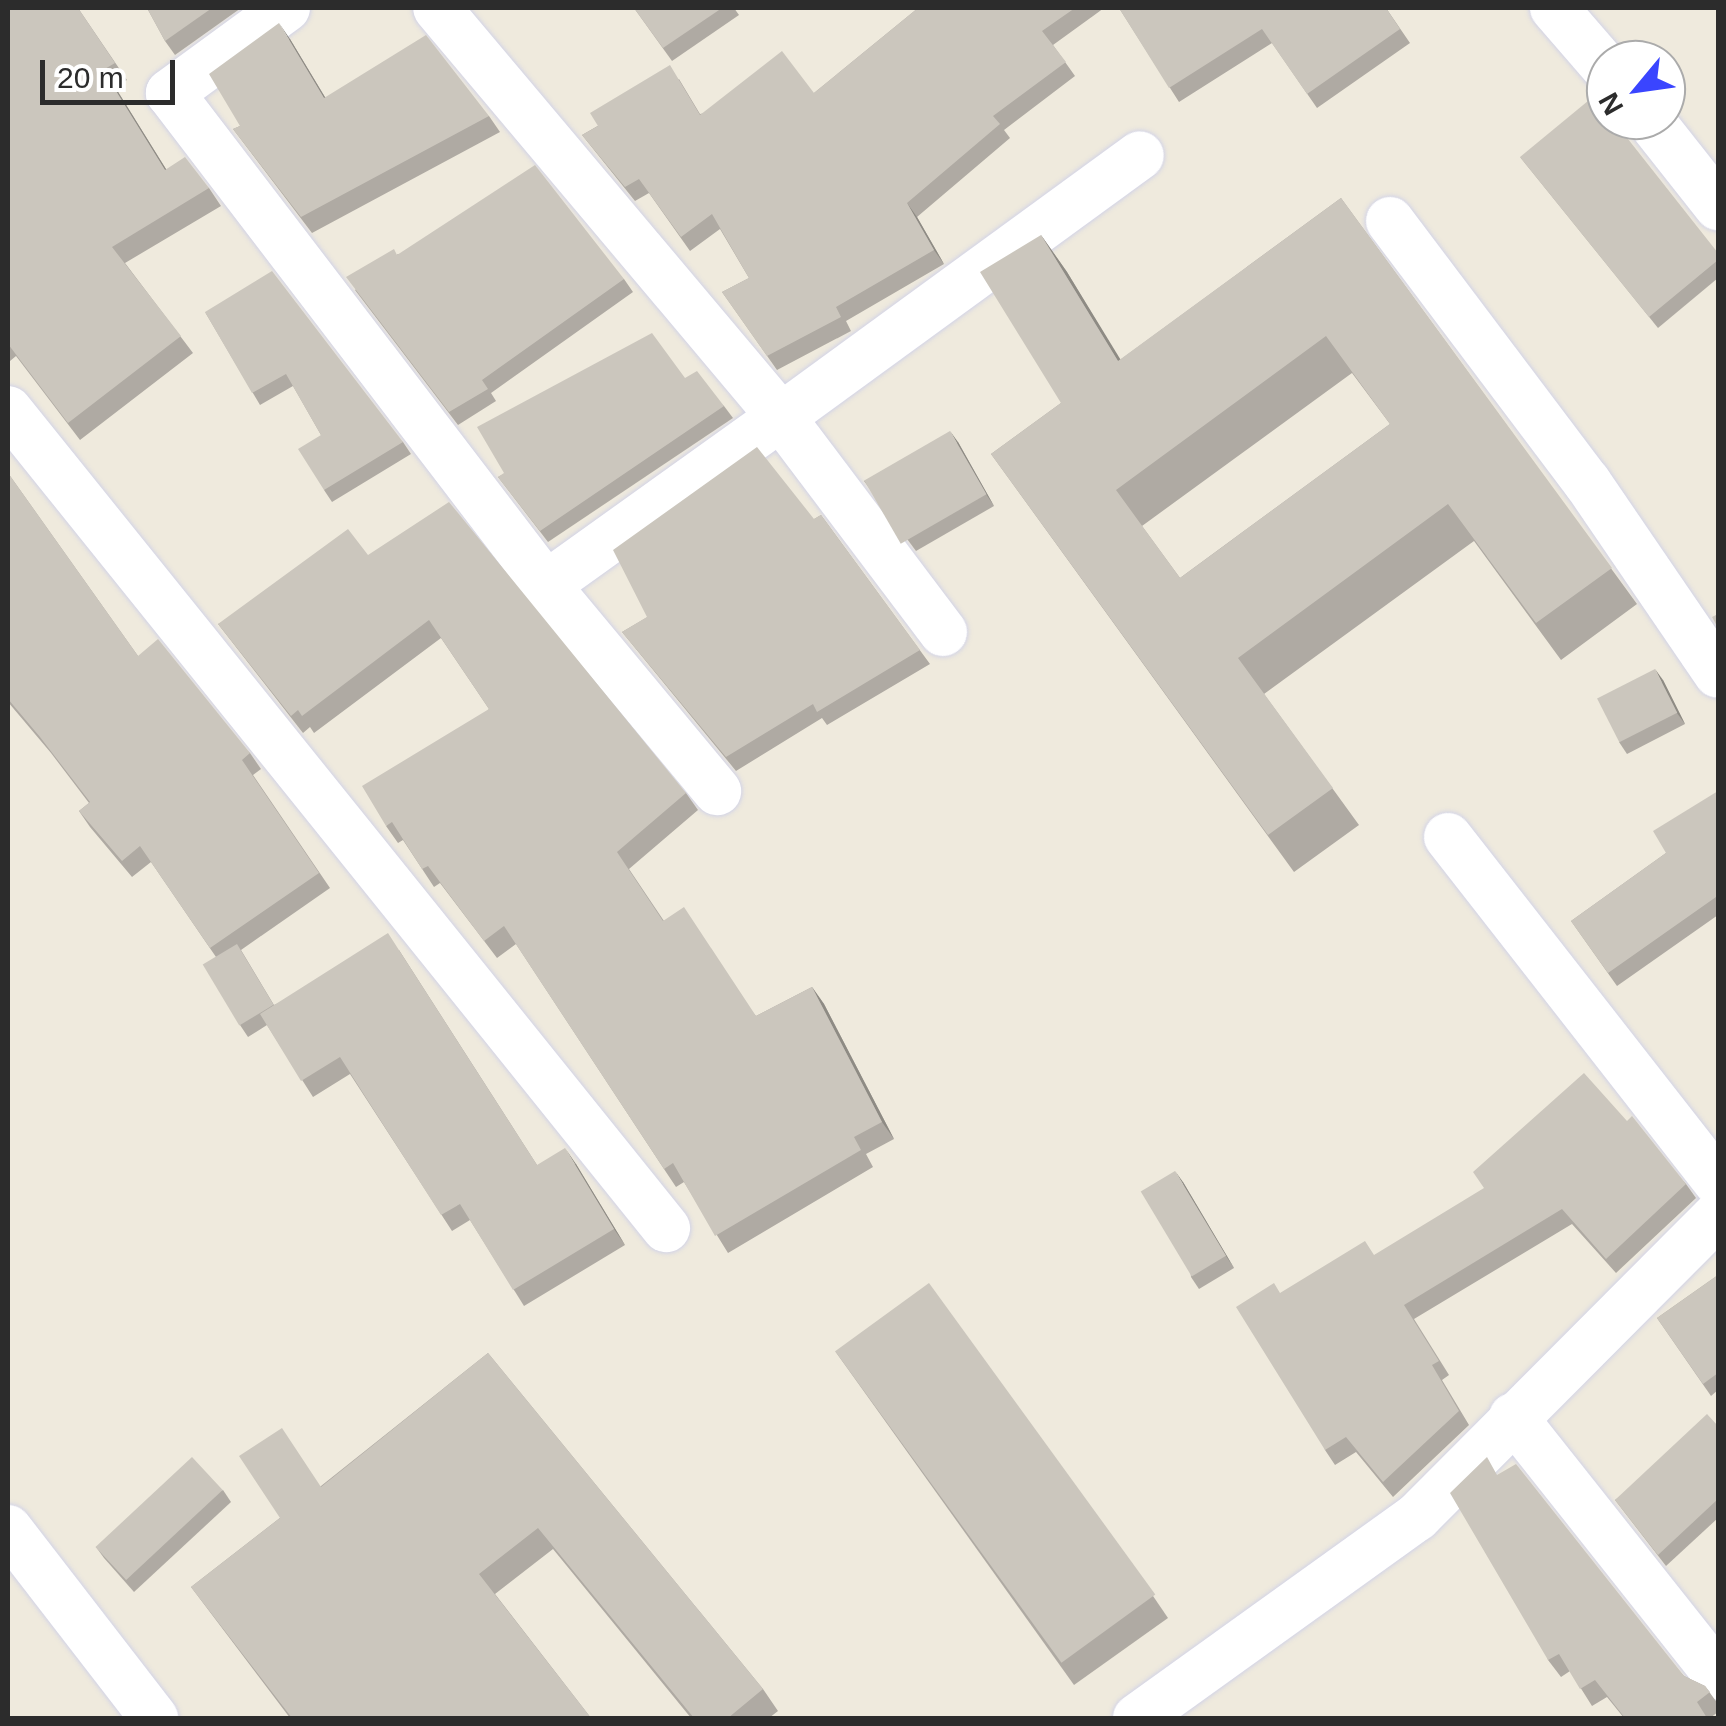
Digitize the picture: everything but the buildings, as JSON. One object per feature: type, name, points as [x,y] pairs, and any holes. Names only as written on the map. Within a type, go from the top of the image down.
[{"type":"street","points":[[286,8],[170,93],[546,585],[717,791]]},
{"type":"street","points":[[437,8],[781,417],[943,632]]},
{"type":"street","points":[[1554,8],[1586,45]]},
{"type":"street","points":[[1666,140],[1718,206]]},
{"type":"street","points":[[546,585],[1140,155]]},
{"type":"street","points":[[1390,222],[1587,482],[1718,674]]},
{"type":"street","points":[[8,410],[666,1228]]},
{"type":"street","points":[[1448,837],[1718,1182]]},
{"type":"street","points":[[1137,1718],[1417,1517],[1718,1215]]},
{"type":"street","points":[[1514,1417],[1718,1676]]},
{"type":"street","points":[[8,1529],[154,1718]]}]
